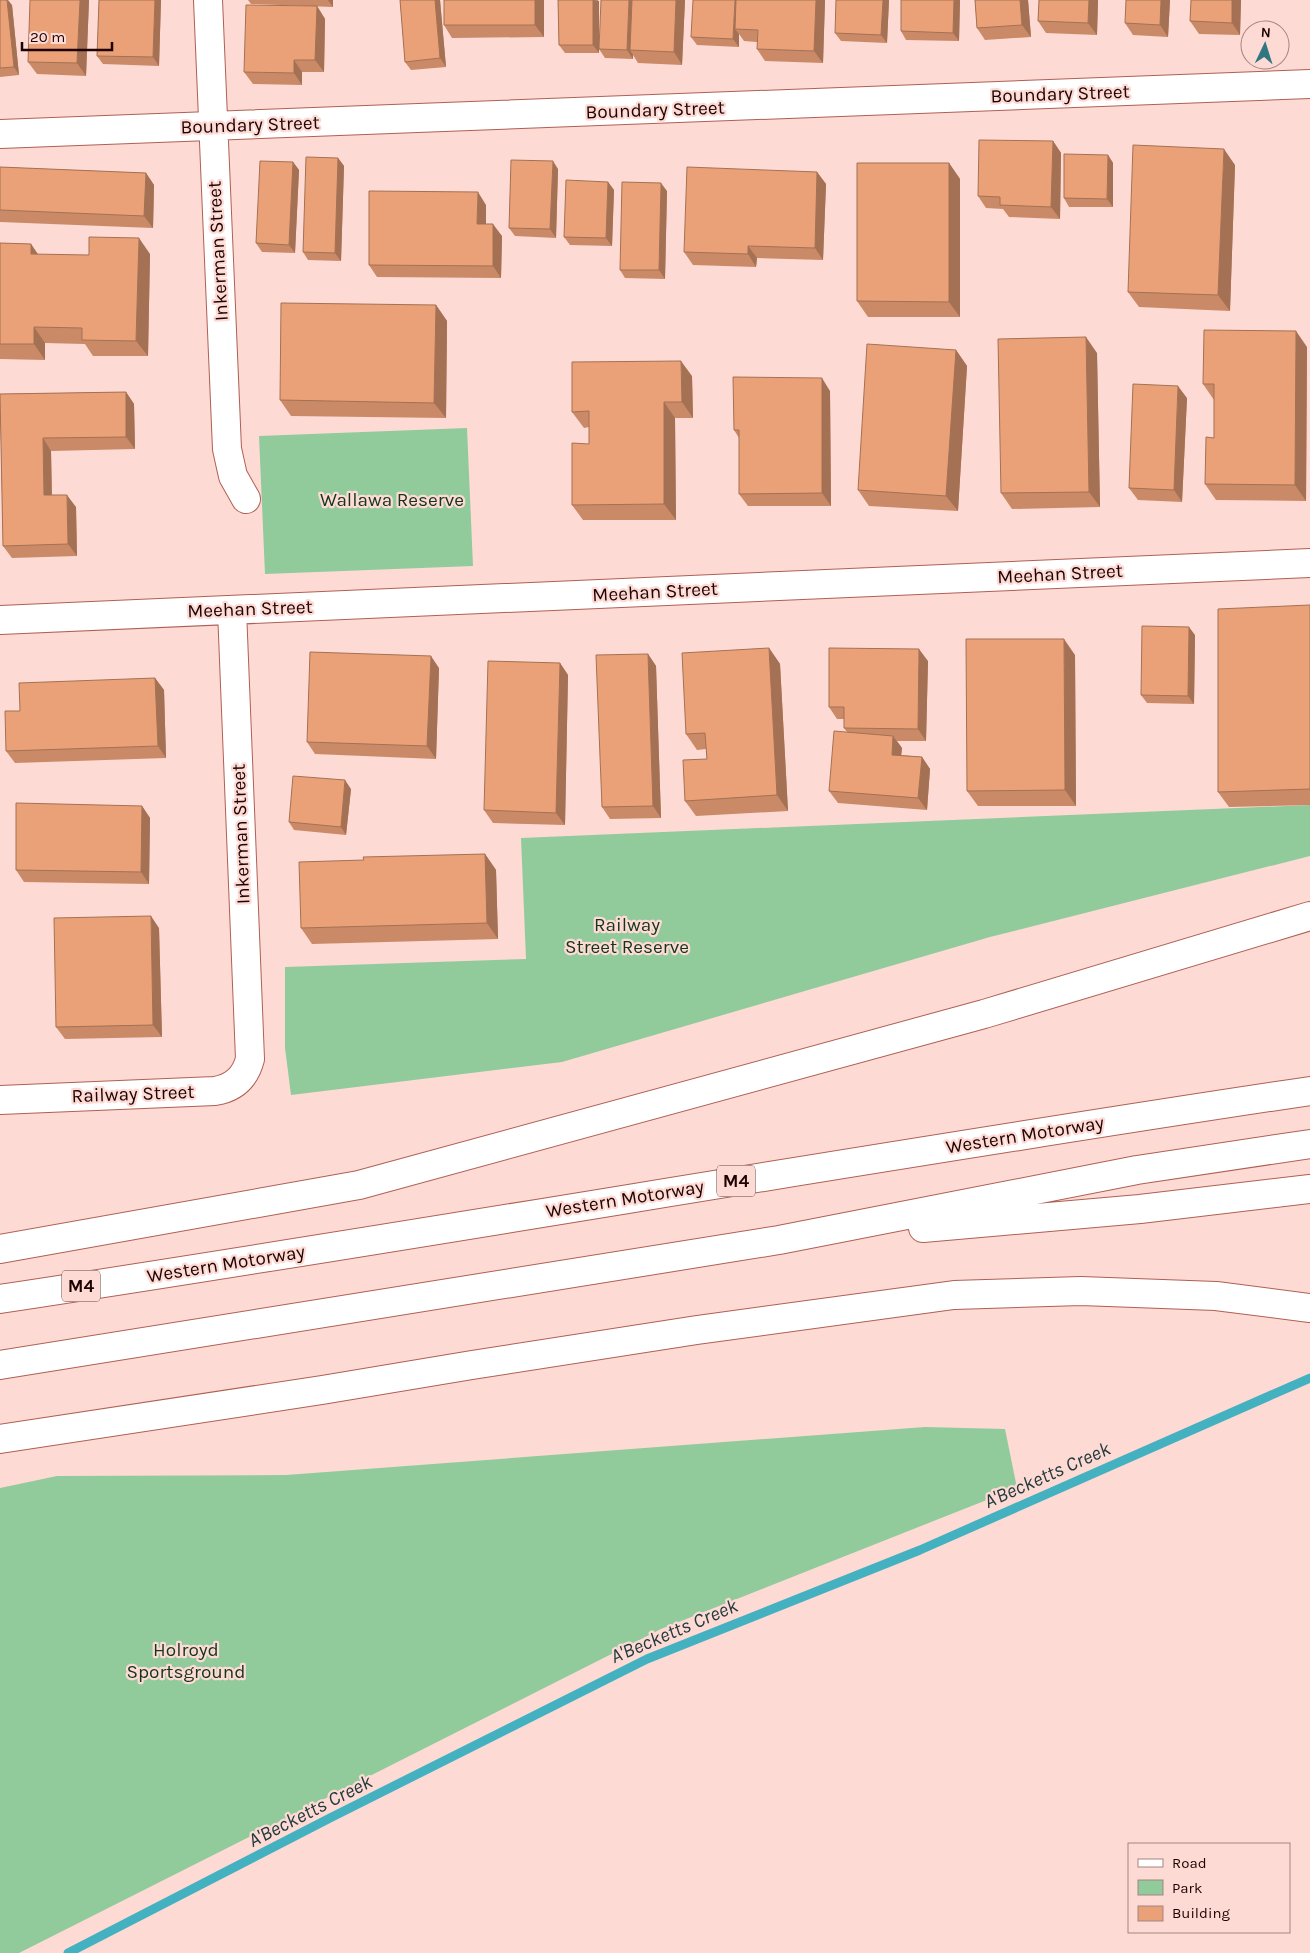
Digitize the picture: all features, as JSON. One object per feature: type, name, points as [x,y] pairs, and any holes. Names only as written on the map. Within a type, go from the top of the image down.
[{"type":"main road","name":"Inkerman Street","points":[[208,0],[227,449],[233,476],[246,499]]},
{"type":"main road","name":"Boundary Street","points":[[0,134],[1310,84]]},
{"type":"main road","name":"Meehan Street","points":[[0,620],[1310,563]]},
{"type":"main road","name":"Inkerman Street","points":[[232,610],[250,1059]]},
{"type":"main road","points":[[0,1249],[359,1185],[984,1014],[1310,916]]},
{"type":"main road","name":"Railway Street","points":[[0,1100],[215,1091],[227,1089],[236,1082],[248,1067],[250,1059]]},
{"type":"main road","name":"Western Motorway","points":[[0,1299],[1130,1118],[1310,1091]]},
{"type":"main road","points":[[0,1365],[779,1240],[1137,1170],[1310,1144]]},
{"type":"main road","points":[[779,1240],[1140,1209],[1310,1189]]},
{"type":"main road","points":[[0,1439],[697,1330],[954,1294],[1081,1291],[1216,1296],[1310,1308]]},
{"type":"green space","name":"Wallawa Reserve","points":[[467,428],[473,566],[265,574],[259,436]]},
{"type":"green space","name":"Railway Street Reserve","points":[[1310,805],[1310,856],[990,937],[562,1062],[291,1095],[285,1048],[285,967],[526,959],[521,838]]},
{"type":"green space","name":"Holroyd Sportsground","points":[[925,1427],[1005,1429],[1017,1488],[661,1629],[19,1953],[0,1953],[0,1488],[57,1476],[286,1475]]},
{"type":"building","points":[[0,0],[7,0],[14,67],[0,68]]},
{"type":"building","points":[[30,0],[80,0],[77,63],[28,62]]},
{"type":"building","points":[[99,0],[155,0],[153,57],[97,56]]},
{"type":"building","points":[[400,0],[435,0],[440,58],[405,62]]},
{"type":"building","points":[[444,0],[535,0],[535,25],[444,25]]},
{"type":"building","points":[[558,0],[593,0],[593,45],[559,45]]},
{"type":"building","points":[[601,0],[629,0],[627,50],[599,49]]},
{"type":"building","points":[[632,0],[676,0],[674,52],[630,50]]},
{"type":"building","points":[[693,0],[735,0],[733,39],[691,37]]},
{"type":"building","points":[[736,0],[816,0],[814,51],[757,49],[758,30],[735,29]]},
{"type":"building","points":[[836,0],[883,0],[881,35],[835,33]]},
{"type":"building","points":[[901,0],[954,0],[953,33],[901,31]]},
{"type":"building","points":[[975,0],[1020,0],[1022,25],[977,28]]},
{"type":"building","points":[[1039,0],[1089,0],[1088,23],[1038,21]]},
{"type":"building","points":[[1126,0],[1161,0],[1160,25],[1125,23]]},
{"type":"building","points":[[1191,0],[1232,0],[1232,23],[1190,21]]},
{"type":"building","points":[[246,5],[317,6],[315,60],[294,60],[294,73],[244,72]]},
{"type":"building","points":[[979,140],[1053,141],[1051,207],[1000,205],[1000,197],[978,196]]},
{"type":"building","points":[[1133,145],[1224,149],[1218,295],[1128,292]]},
{"type":"building","points":[[1064,154],[1108,155],[1107,199],[1064,198]]},
{"type":"building","points":[[306,157],[338,158],[335,253],[303,252]]},
{"type":"building","points":[[511,160],[553,161],[550,229],[509,228]]},
{"type":"building","points":[[260,161],[293,162],[289,245],[256,243]]},
{"type":"building","points":[[857,163],[949,163],[949,302],[857,301]]},
{"type":"building","points":[[0,167],[146,173],[144,216],[0,210]]},
{"type":"building","points":[[687,167],[817,172],[815,248],[748,246],[748,254],[684,252]]},
{"type":"building","points":[[566,180],[608,182],[606,238],[564,237]]},
{"type":"building","points":[[622,182],[661,183],[659,270],[620,270]]},
{"type":"building","points":[[369,191],[478,192],[477,224],[493,224],[493,266],[369,265]]},
{"type":"building","points":[[89,237],[139,238],[136,341],[82,340],[82,328],[34,327],[34,344],[0,344],[0,243],[31,244],[31,254],[89,255]]},
{"type":"building","points":[[281,303],[436,305],[434,403],[280,400]]},
{"type":"building","points":[[1204,330],[1296,331],[1295,485],[1205,484],[1206,437],[1214,438],[1214,384],[1203,384]]},
{"type":"building","points":[[1086,337],[1089,492],[1001,493],[998,339]]},
{"type":"building","points":[[867,344],[956,350],[946,496],[858,490]]},
{"type":"building","points":[[681,361],[682,402],[664,402],[664,504],[572,505],[572,443],[589,444],[589,411],[572,412],[572,362]]},
{"type":"building","points":[[733,377],[822,378],[822,493],[739,494],[739,430],[734,430]]},
{"type":"building","points":[[1133,384],[1178,386],[1174,490],[1129,488]]},
{"type":"building","points":[[126,392],[126,437],[43,438],[44,495],[67,495],[68,544],[3,546],[0,394]]},
{"type":"building","points":[[1310,605],[1310,789],[1218,792],[1218,609]]},
{"type":"building","points":[[1142,626],[1189,627],[1188,696],[1141,695]]},
{"type":"building","points":[[966,639],[1064,639],[1065,790],[967,791]]},
{"type":"building","points":[[769,648],[777,795],[685,801],[683,760],[707,759],[705,733],[686,734],[682,653]]},
{"type":"building","points":[[829,648],[919,649],[918,729],[844,728],[844,707],[829,707]]},
{"type":"building","points":[[310,652],[431,656],[427,746],[307,742]]},
{"type":"building","points":[[648,654],[653,806],[602,807],[596,655]]},
{"type":"building","points":[[488,661],[560,663],[556,813],[484,810]]},
{"type":"building","points":[[155,678],[158,746],[6,751],[5,711],[20,711],[19,683]]},
{"type":"building","points":[[834,731],[893,736],[892,755],[922,757],[918,798],[829,791]]},
{"type":"building","points":[[293,776],[345,780],[341,827],[289,822]]},
{"type":"building","points":[[16,803],[142,806],[141,872],[16,870]]},
{"type":"building","points":[[485,854],[487,923],[301,928],[299,862],[364,860],[363,857]]},
{"type":"building","points":[[151,916],[153,1025],[56,1027],[54,918]]},
{"type":"waterway","name":"A'Becketts Creek","points":[[68,1953],[330,1818],[647,1659],[920,1550],[1310,1378]]}]
